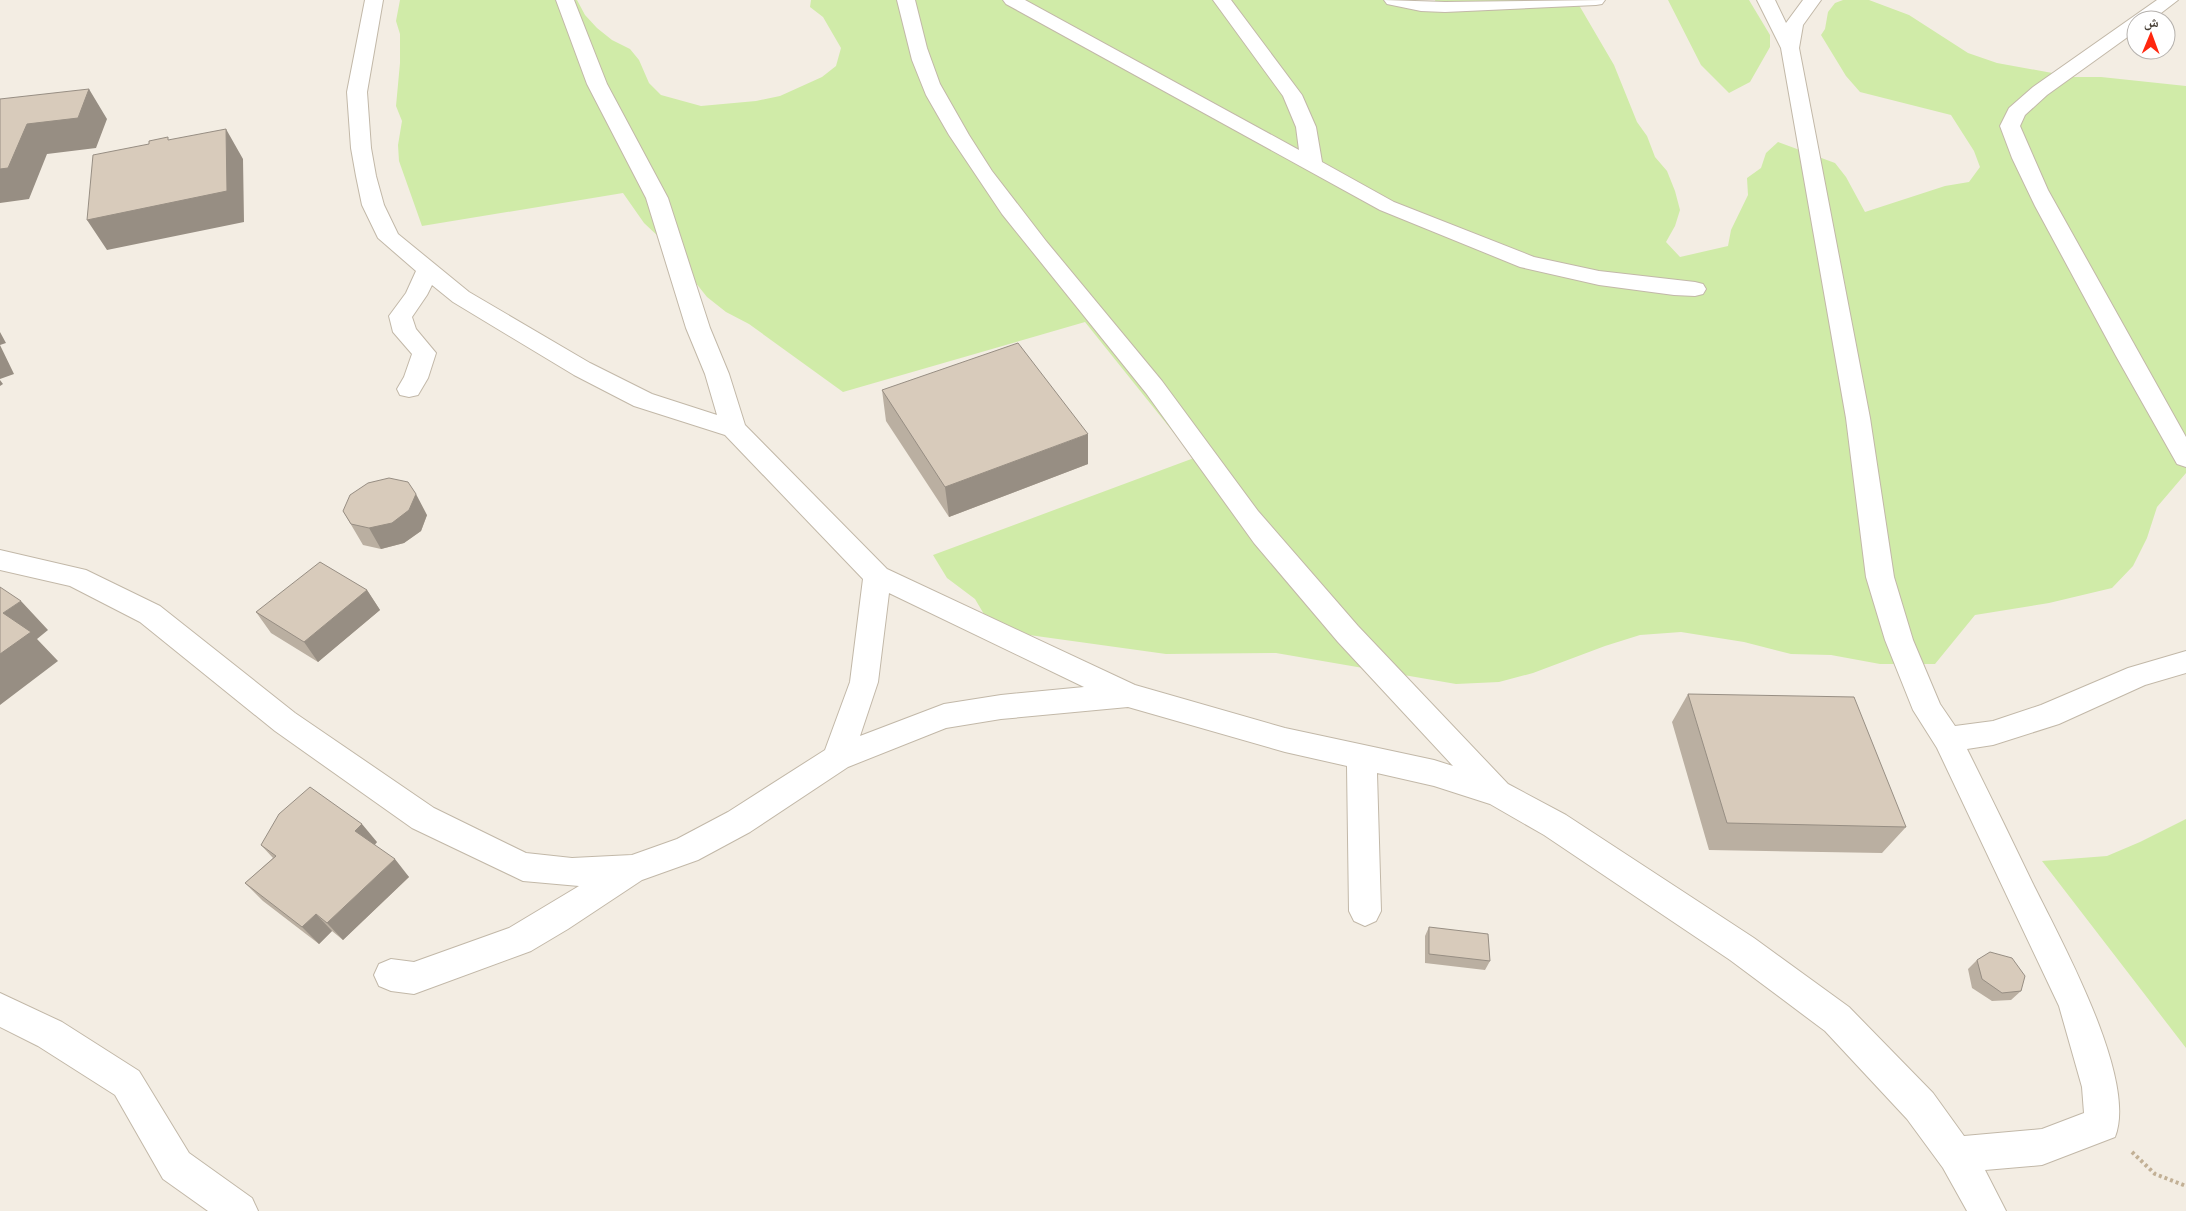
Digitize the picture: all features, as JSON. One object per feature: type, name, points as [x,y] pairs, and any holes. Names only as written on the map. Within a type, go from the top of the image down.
[{"type":"street","points":[[374,0],[357,92],[361,148],[366,176],[373,204],[389,238],[461,297],[582,369],[643,400],[734,429]]},
{"type":"street","points":[[565,0],[597,84],[616,123],[658,198],[698,328],[717,374],[734,429],[877,576],[1128,695],[1286,740],[1434,773],[1498,794],[1555,825],[1742,949],[1837,1019],[1920,1106],[1956,1155],[1987,1211]]},
{"type":"street","points":[[906,0],[918,52],[935,94],[977,164],[1026,232],[1154,388],[1262,535],[1423,716],[1498,794]]},
{"type":"street","points":[[1012,0],[1387,206],[1528,262],[1599,278],[1695,289]]},
{"type":"street","points":[[1222,0],[1292,95],[1306,127],[1312,165]]},
{"type":"street","points":[[1392,0],[1421,6],[1446,7],[1596,0]]},
{"type":"street","points":[[1766,0],[1790,48],[1858,418],[1880,577],[1899,640],[1928,710],[1948,740],[2075,1004],[2100,1087],[2102,1124],[2042,1147],[1956,1155]]},
{"type":"street","points":[[1790,48],[1794,25],[1812,0]]},
{"type":"street","points":[[2154,10],[2169,0]]},
{"type":"street","points":[[2126,30],[2040,91],[2016,112],[2010,126],[2017,149],[2046,205],[2126,354],[2186,458]]},
{"type":"street","points":[[409,389],[416,378],[424,353],[405,332],[400,316],[416,296],[427,271]]},
{"type":"street","points":[[0,560],[76,577],[150,614],[285,722],[424,818],[475,844],[523,867],[572,872],[632,869]]},
{"type":"street","points":[[837,758],[864,682],[877,576]]},
{"type":"street","points":[[1948,740],[2001,731],[2050,714],[2138,676],[2186,662]]},
{"type":"street","points":[[391,975],[414,978],[519,940],[557,918],[632,869],[686,850],[739,822],[837,758],[944,716],[1001,707],[1128,695]]},
{"type":"street","points":[[1362,758],[1365,911]]},
{"type":"street","points":[[0,1009],[50,1034],[127,1083],[176,1166],[239,1211]]},
{"type":"path","points":[[2102,1124],[2155,1174],[2186,1186]]},
{"type":"green space","points":[[400,0],[577,0],[585,15],[597,28],[612,40],[630,49],[639,60],[649,83],[661,95],[701,106],[756,101],[780,96],[822,77],[836,66],[841,48],[823,17],[810,7],[811,0],[1402,0],[1408,3],[1436,5],[1435,0],[1576,0],[1614,65],[1637,122],[1647,136],[1655,157],[1667,171],[1680,210],[1675,226],[1666,242],[1680,257],[1728,246],[1731,230],[1748,195],[1747,178],[1761,168],[1766,153],[1778,142],[1835,163],[1846,177],[1865,212],[1945,186],[1969,182],[1980,167],[1974,151],[1951,115],[1860,92],[1846,76],[1821,35],[1825,29],[1828,12],[1835,3],[1843,0],[1869,0],[1909,15],[1968,53],[1997,63],[2074,77],[2101,77],[2186,86],[2186,473],[2157,507],[2147,538],[2133,566],[2112,588],[2049,603],[1975,615],[1935,664],[1880,664],[1831,655],[1791,654],[1744,642],[1681,632],[1640,635],[1533,673],[1499,682],[1456,684],[1276,653],[1166,654],[1029,635],[991,626],[975,599],[947,578],[933,555],[1194,458],[1085,322],[843,392],[749,324],[726,312],[707,297],[660,238],[644,223],[623,193],[422,226],[399,161],[398,145],[402,121],[396,106],[400,63],[400,34],[396,21]]},
{"type":"green space","points":[[1668,0],[1749,0],[1770,35],[1770,47],[1750,82],[1729,93],[1701,65]]},
{"type":"green space","points":[[2186,819],[2186,1048],[2042,861],[2107,856]]},
{"type":"building","points":[[89,89],[78,118],[27,124],[8,168],[0,169],[0,99]]},
{"type":"building","points":[[226,129],[227,191],[87,220],[93,155],[149,144],[149,141],[168,137],[168,140]]},
{"type":"building","points":[[1018,343],[1088,434],[945,487],[882,390]]},
{"type":"building","points":[[389,478],[408,482],[416,494],[409,510],[392,523],[369,528],[351,524],[343,511],[350,495],[368,483]]},
{"type":"building","points":[[320,562],[367,590],[304,642],[256,612]]},
{"type":"building","points":[[0,587],[21,601],[3,613],[31,632],[0,654]]},
{"type":"building","points":[[1688,694],[1854,697],[1906,827],[1727,823]]},
{"type":"building","points":[[310,787],[362,824],[355,831],[395,859],[327,923],[316,914],[302,927],[245,883],[276,856],[261,845],[279,814]]},
{"type":"building","points":[[1429,927],[1488,934],[1490,961],[1429,954]]},
{"type":"building","points":[[1990,952],[2012,958],[2025,976],[2021,991],[2002,993],[1982,979],[1977,960]]}]
